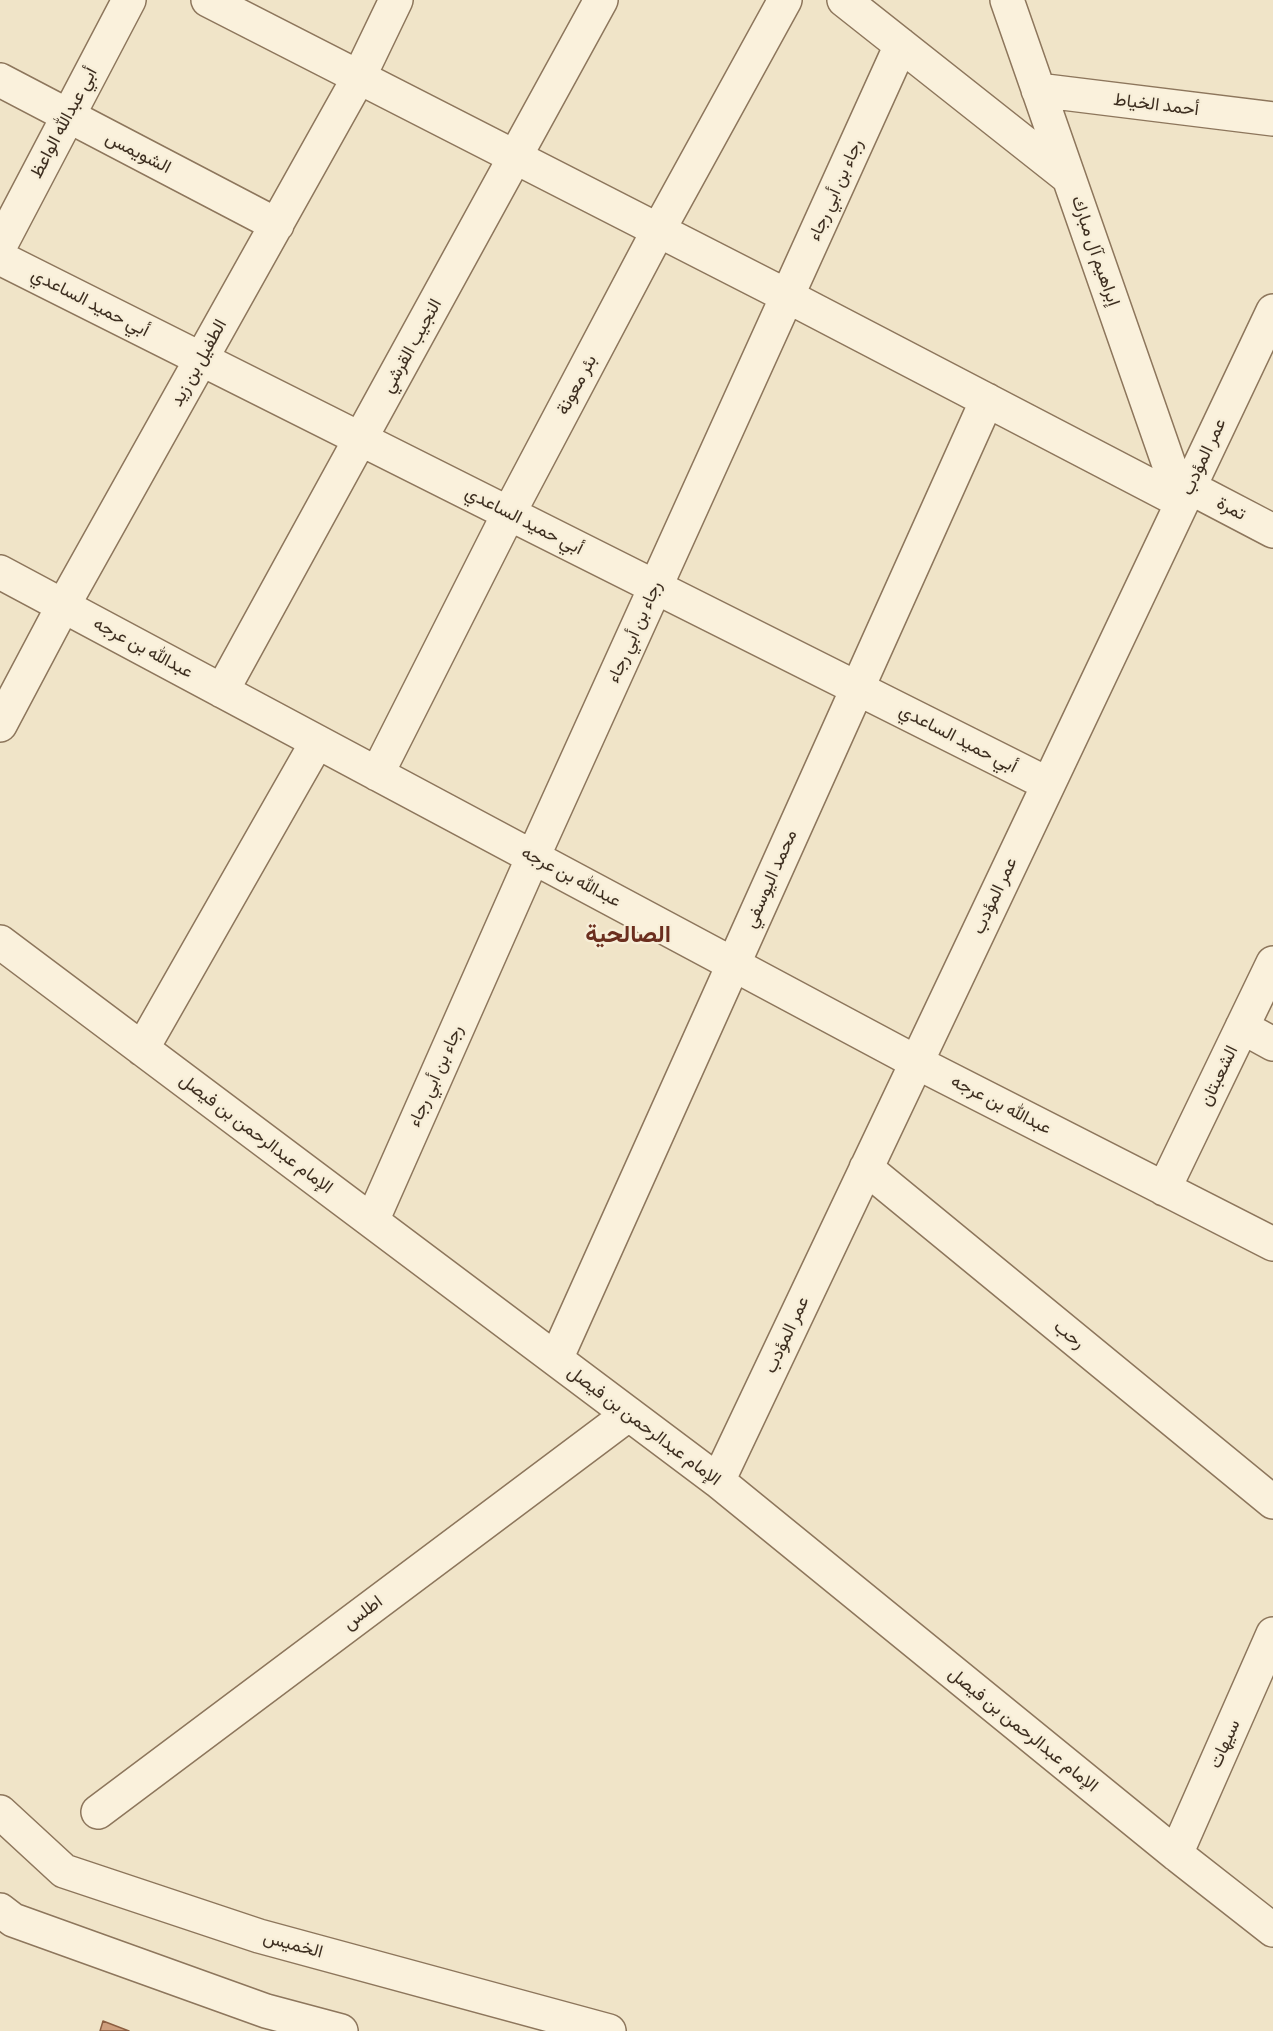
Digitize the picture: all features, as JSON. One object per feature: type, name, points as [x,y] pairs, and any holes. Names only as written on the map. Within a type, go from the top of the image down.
[{"type":"street","name":"أبي عبدالله الواعظ","points":[[0,246],[129,0]]},
{"type":"street","name":"تمرة","points":[[208,0],[987,400],[1186,495],[1273,531]]},
{"type":"street","name":"الطفيل بن زيد","points":[[0,725],[63,606],[359,77],[396,0]]},
{"type":"street","name":"النجيب القرشي","points":[[222,691],[601,0]]},
{"type":"street","name":"بئر معونة","points":[[377,774],[509,513],[658,231],[784,0]]},
{"type":"street","points":[[844,0],[1069,178]]},
{"type":"street","name":"إبراهيم آل مبارك","points":[[1007,0],[1069,178],[1186,495]]},
{"type":"street","name":"رجاء بن أبي رجاء","points":[[372,1221],[533,857],[901,45]]},
{"type":"street","name":"الشويمس","points":[[0,80],[277,225]]},
{"type":"street","name":"أحمد الخياط","points":[[1038,90],[1273,119]]},
{"type":"street","name":"أبي حميد الساعدي","points":[[0,258],[1048,784]]},
{"type":"street","name":"عمر المؤدب","points":[[718,1481],[1272,316]]},
{"type":"street","name":"محمد اليوسفي","points":[[556,1359],[987,400]]},
{"type":"street","name":"عبدالله بن عرجه","points":[[0,572],[916,1062],[1273,1244]]},
{"type":"street","points":[[142,1049],[317,742]]},
{"type":"street","name":"الإمام عبدالرحمن بن فيصل","points":[[0,942],[718,1481],[1176,1854],[1273,1930]]},
{"type":"street","name":"الشعبتان","points":[[1164,1189],[1273,963]]},
{"type":"street","points":[[1242,1027],[1273,1044]]},
{"type":"street","name":"رحب","points":[[866,1168],[1273,1503]]},
{"type":"street","name":"اطلس","points":[[98,1812],[629,1414]]},
{"type":"street","name":"سيهات","points":[[1176,1854],[1263,1684],[1273,1634]]},
{"type":"street","name":"الخميس","points":[[0,1812],[64,1870],[259,1936],[609,2031]]},
{"type":"street","points":[[0,1910],[13,1920],[263,2021],[340,2031]]},
{"type":"building","points":[[103,2021],[129,2031],[100,2031]]},
{"type":"district","name":"الصالحية","points":[[628,935]]}]
